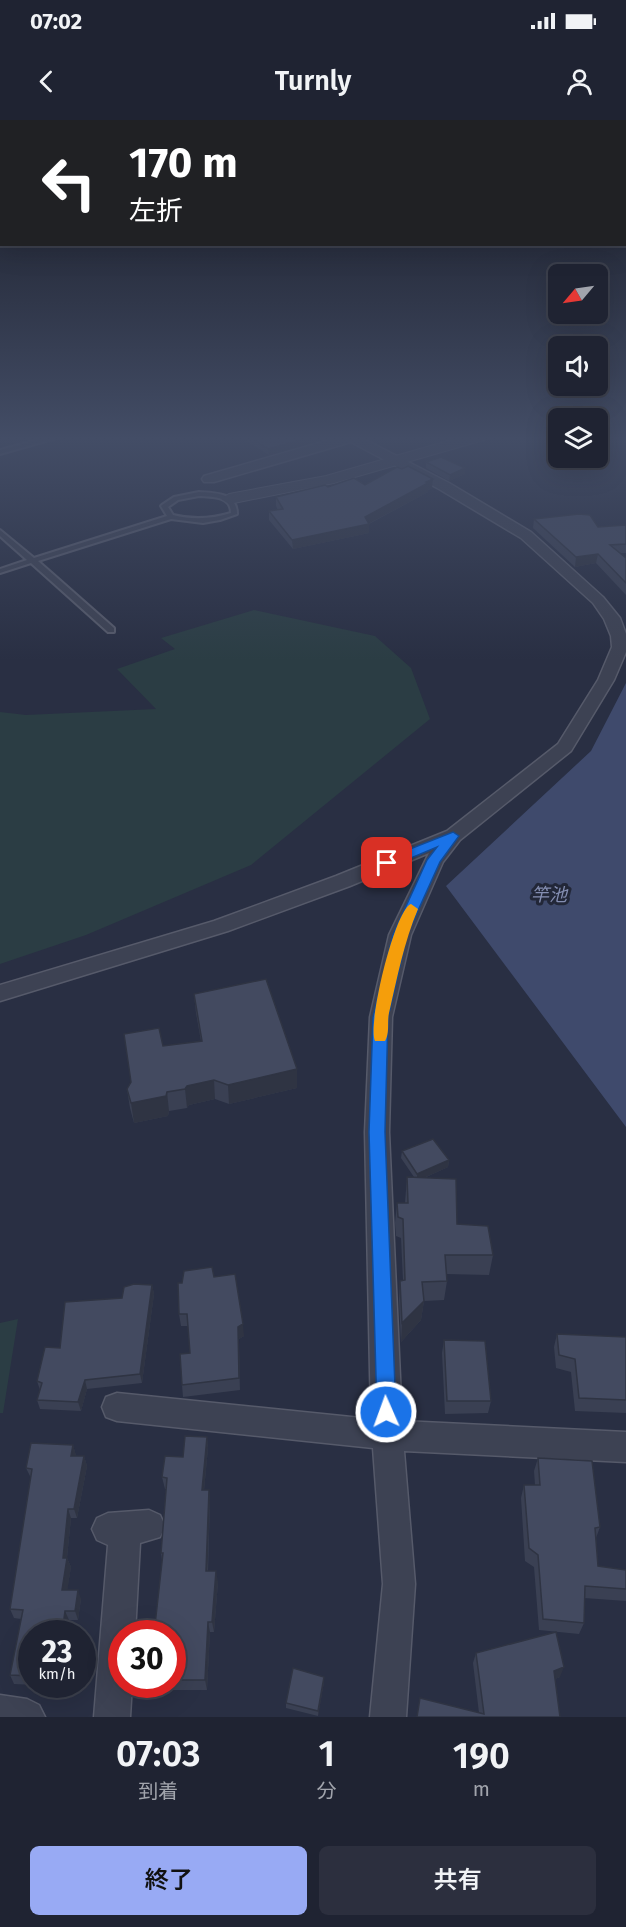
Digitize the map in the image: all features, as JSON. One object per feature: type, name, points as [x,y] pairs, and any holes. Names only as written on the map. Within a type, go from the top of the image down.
[{"type":"street","points":[[388,1717],[399,1584],[387,1435],[377,1132],[381,1017],[400,935],[434,860],[453,836],[565,747],[606,680],[620,647],[620,636],[612,618],[598,600],[526,535],[485,511]]},
{"type":"street","points":[[0,993],[221,926],[343,881],[453,836]]},
{"type":"street","points":[[117,1407],[387,1435],[626,1447]]},
{"type":"street","points":[[112,1717],[128,1527]]},
{"type":"street","points":[[0,1713],[27,1717]]},
{"type":"lane","points":[[167,511],[171,517]]},
{"type":"lane","points":[[0,571],[171,517],[202,523],[234,514],[234,511]]},
{"type":"lane","points":[[0,532],[111,630]]},
{"type":"shaded area","points":[[254,610],[375,636],[411,668],[430,719],[251,865],[86,935],[0,964],[0,712],[26,715],[156,709],[117,669],[175,649],[161,638]]},
{"type":"shaded area","points":[[18,1319],[3,1413],[0,1413],[0,1323]]},
{"type":"water","name":"竿池","points":[[626,683],[626,1127],[446,886],[591,751]]},
{"type":"building","points":[[269,511],[377,511],[365,517],[369,524],[292,540]]},
{"type":"building","points":[[590,515],[598,527],[626,525],[626,544],[610,545],[626,558],[626,583],[598,554],[576,557],[534,519]]},
{"type":"building","points":[[266,979],[297,1069],[228,1085],[214,1080],[167,1092],[166,1096],[131,1103],[127,1089],[131,1082],[124,1034],[159,1028],[163,1046],[202,1041],[194,994]]},
{"type":"building","points":[[433,1139],[449,1160],[417,1174],[402,1151]]},
{"type":"building","points":[[407,1177],[456,1179],[457,1224],[488,1226],[493,1255],[445,1255],[447,1281],[422,1282],[424,1301],[402,1323],[400,1281],[405,1280],[403,1219],[398,1217],[397,1203],[408,1203]]},
{"type":"building","points":[[212,1267],[214,1277],[235,1274],[243,1324],[238,1327],[239,1378],[182,1385],[180,1354],[190,1353],[187,1314],[179,1314],[178,1283],[182,1283],[184,1271]]},
{"type":"building","points":[[134,1284],[152,1285],[140,1374],[85,1380],[78,1402],[37,1400],[42,1383],[37,1381],[45,1347],[60,1348],[65,1302],[122,1298],[124,1287]]},
{"type":"building","points":[[557,1334],[626,1337],[626,1400],[579,1398],[575,1359],[559,1355]]},
{"type":"building","points":[[444,1340],[485,1341],[491,1401],[447,1401]]},
{"type":"building","points":[[185,1436],[207,1437],[202,1490],[209,1490],[206,1571],[216,1571],[212,1622],[208,1622],[205,1680],[186,1680],[186,1620],[156,1620],[163,1553],[161,1553],[167,1478],[162,1477],[165,1456],[183,1457]]},
{"type":"building","points":[[31,1443],[73,1445],[71,1456],[84,1456],[74,1509],[68,1509],[63,1558],[67,1558],[62,1590],[78,1590],[75,1611],[65,1611],[64,1620],[21,1620],[23,1610],[10,1609],[32,1469],[26,1468]]},
{"type":"building","points":[[538,1458],[592,1461],[600,1527],[595,1528],[598,1566],[626,1570],[626,1589],[585,1586],[584,1623],[543,1619],[538,1555],[529,1548],[524,1485],[540,1485]]},
{"type":"building","points":[[556,1632],[564,1667],[554,1671],[560,1717],[417,1717],[420,1698],[484,1714],[476,1653]]},
{"type":"building","points":[[18,1635],[18,1675],[10,1675]]},
{"type":"building","points":[[293,1668],[324,1677],[318,1711],[286,1703]]},
{"type":"slow traffic","points":[[380,1037],[381,1017],[400,935],[411,909]]},
{"type":"route","points":[[386,1412],[377,1132],[381,1017],[400,935],[434,860],[453,836],[387,863]]}]
